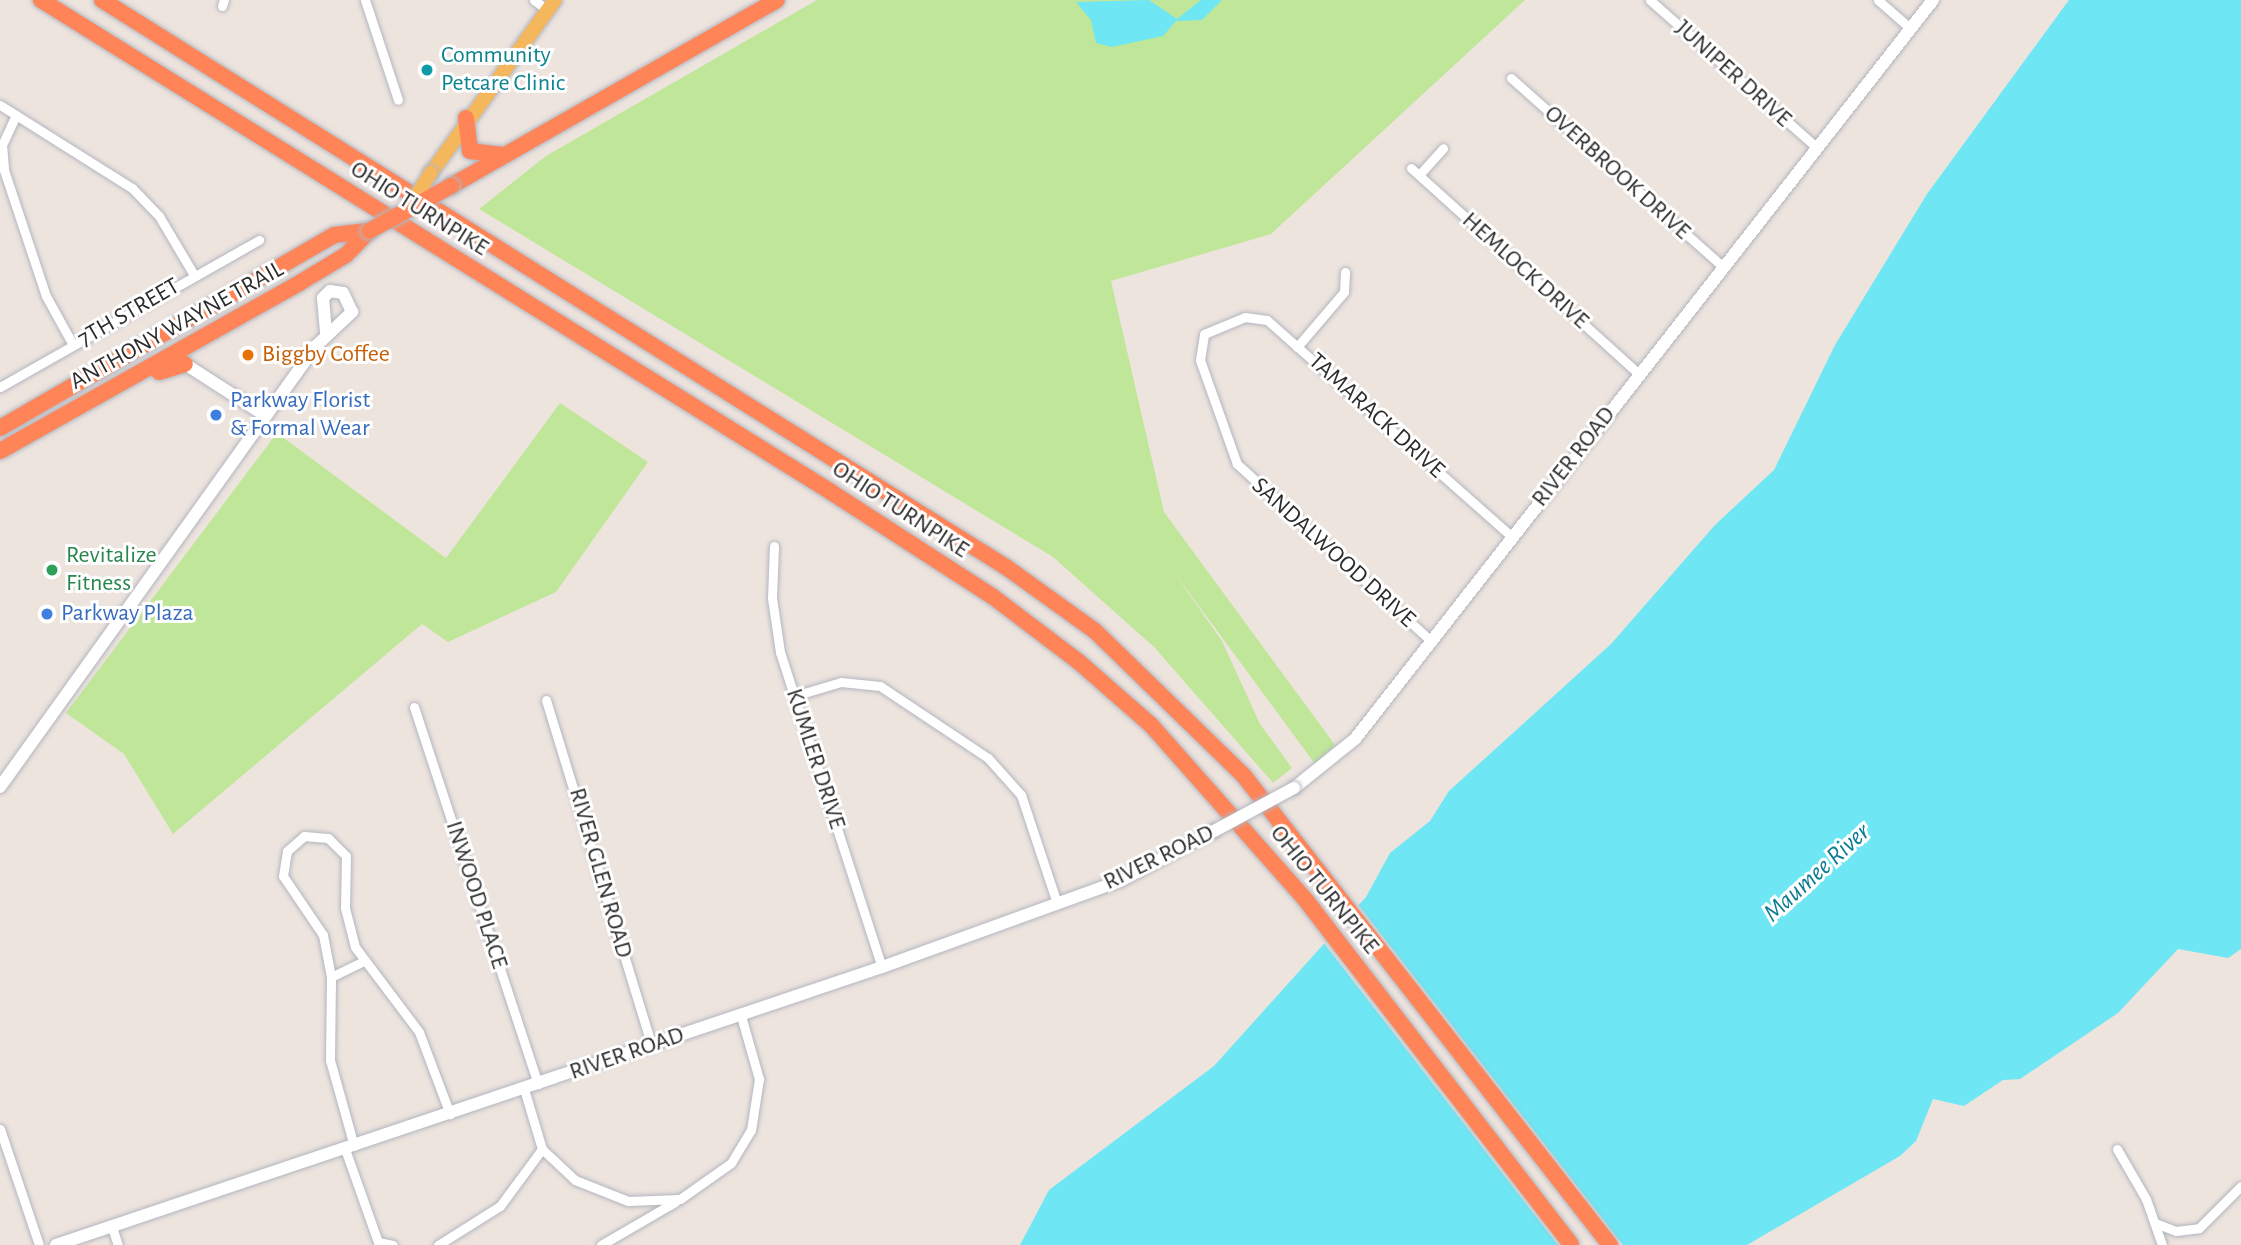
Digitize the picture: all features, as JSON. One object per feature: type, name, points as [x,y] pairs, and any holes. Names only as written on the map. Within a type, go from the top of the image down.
[{"type":"highway","name":"OHIO TURNPIKE","points":[[41,0],[992,596],[1151,725],[1305,899],[1571,1245]]},
{"type":"highway","name":"OHIO TURNPIKE","points":[[102,0],[1017,575],[1095,631],[1171,700],[1244,776],[1610,1245]]},
{"type":"highway","name":"ANTHONY WAYNE TRAIL","points":[[0,451],[345,255],[369,230],[410,206],[508,155],[777,0]]},
{"type":"highway","points":[[466,118],[470,151],[482,157],[508,155]]},
{"type":"highway","name":"ANTHONY WAYNE TRAIL","points":[[0,428],[334,235],[369,230]]},
{"type":"highway","points":[[0,451],[185,364]]},
{"type":"main road","points":[[410,206],[466,118],[552,5]]},
{"type":"street","points":[[365,0],[398,100]]},
{"type":"street","points":[[534,0],[552,5]]},
{"type":"street","name":"JUNIPER DRIVE","points":[[1650,0],[1816,147]]},
{"type":"street","points":[[1878,0],[1910,29]]},
{"type":"street","name":"RIVER ROAD","points":[[56,1245],[741,1016],[1120,881],[1294,788],[1355,739],[1511,536],[1933,0]]},
{"type":"street","name":"OVERBROOK DRIVE","points":[[1511,78],[1723,267]]},
{"type":"street","points":[[0,105],[142,197],[194,275]]},
{"type":"street","points":[[16,115],[2,145],[4,170],[46,296],[73,345]]},
{"type":"street","points":[[1419,175],[1443,148]]},
{"type":"street","name":"HEMLOCK DRIVE","points":[[1411,168],[1639,374]]},
{"type":"street","name":"7TH STREET","points":[[0,387],[259,240]]},
{"type":"street","points":[[1297,347],[1344,292],[1345,272]]},
{"type":"street","name":"TAMARACK DRIVE","points":[[1232,321],[1267,320],[1511,536]]},
{"type":"street","name":"SANDALWOOD DRIVE","points":[[1232,321],[1204,334],[1200,360],[1237,464],[1431,641]]},
{"type":"street","points":[[0,787],[326,334]]},
{"type":"street","points":[[194,342],[204,372]]},
{"type":"street","points":[[185,364],[204,372],[266,416]]},
{"type":"street","name":"KUMLER DRIVE","points":[[774,546],[772,598],[794,696],[882,967]]},
{"type":"street","points":[[794,696],[841,682],[880,686],[988,758],[1021,795],[1057,903]]},
{"type":"street","name":"RIVER GLEN ROAD","points":[[546,701],[652,1046]]},
{"type":"street","name":"INWOOD PLACE","points":[[414,707],[538,1084]]},
{"type":"street","points":[[393,1245],[378,1243],[349,1147],[330,1060],[331,977],[320,924],[283,876],[287,851],[304,836],[328,838],[346,856],[347,920],[363,961],[419,1032],[450,1114]]},
{"type":"street","points":[[331,977],[363,961]]},
{"type":"street","points":[[601,1245],[680,1199],[731,1163],[751,1130],[759,1079],[741,1016]]},
{"type":"street","points":[[524,1089],[542,1149],[602,1195],[642,1203],[680,1199]]},
{"type":"street","points":[[0,1129],[39,1245]]},
{"type":"street","points":[[438,1245],[447,1243],[500,1206],[542,1149]]},
{"type":"street","points":[[2117,1149],[2155,1223],[2162,1245],[2176,1231]]},
{"type":"street","points":[[2155,1223],[2176,1231],[2206,1225],[2241,1186]]},
{"type":"street","points":[[112,1227],[118,1245]]},
{"type":"green space","points":[[817,0],[1525,0],[1271,234],[1111,281],[1164,512],[1335,745],[1315,764],[1171,568],[1222,641],[1260,724],[1292,768],[1273,783],[1154,647],[1053,557],[479,209],[546,156]]},
{"type":"green space","points":[[560,403],[648,462],[556,592],[448,642],[422,624],[173,834],[124,754],[66,713],[277,433],[446,558]]},
{"type":"water","points":[[1149,0],[1177,19],[1201,0],[1222,0],[1202,20],[1176,21],[1163,36],[1112,47],[1096,43],[1091,20],[1076,2]]},
{"type":"water","name":"Maumee River","points":[[2069,0],[2241,0],[2241,949],[2228,958],[2178,949],[2118,1013],[2020,1079],[2003,1080],[1964,1106],[1933,1099],[1916,1141],[1900,1156],[1747,1245],[1020,1245],[1049,1190],[1214,1066],[1366,897],[1390,853],[1430,821],[1449,791],[1611,644],[1715,525],[1774,470],[1835,345],[1927,194]]},
{"type":"pier","points":[[1356,902],[1623,1245],[1558,1245],[1320,938]]},
{"type":"place","name":"Community Petcare Clinic","points":[[427,70]]},
{"type":"place","name":"Biggby Coffee","points":[[248,355]]},
{"type":"place","name":"Parkway Florist & Formal Wear","points":[[216,415]]},
{"type":"place","name":"Revitalize Fitness","points":[[52,570]]},
{"type":"place","name":"Parkway Plaza","points":[[47,614]]}]
